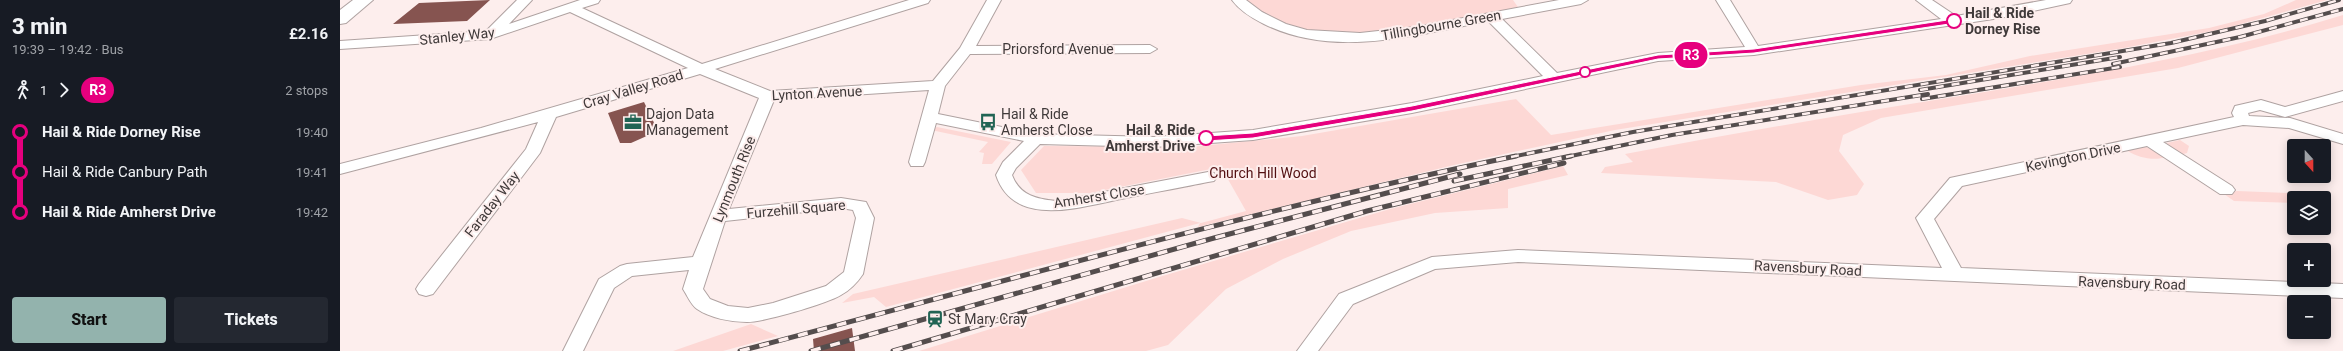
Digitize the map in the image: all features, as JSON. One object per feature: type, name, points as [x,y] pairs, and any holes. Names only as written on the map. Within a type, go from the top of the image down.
[{"type":"main road","points":[[341,17],[364,0]]},
{"type":"street","points":[[490,36],[525,0]]},
{"type":"street","name":"Stanley Way","points":[[340,45],[490,36],[593,0]]},
{"type":"street","name":"Cray Valley Road","points":[[340,169],[410,153],[549,114],[923,0]]},
{"type":"street","points":[[917,162],[938,85],[966,50],[994,0]]},
{"type":"street","name":"Tillingbourne Green","points":[[1239,0],[1241,4],[1267,21],[1302,32],[1339,37],[1387,36],[1492,17],[1523,5],[1580,0]]},
{"type":"street","points":[[1723,0],[1754,51]]},
{"type":"street","points":[[1923,0],[1954,21]]},
{"type":"street","points":[[929,117],[1036,139],[1154,142],[1253,135],[1412,108],[1658,57],[1754,51],[2000,14],[2065,0]]},
{"type":"street","name":"Lynton Avenue","points":[[571,8],[701,68],[768,96],[938,85]]},
{"type":"street","points":[[1492,17],[1553,78]]},
{"type":"street","name":"Priorsford Avenue","points":[[966,50],[1150,49]]},
{"type":"street","name":"Lynmouth Rise","points":[[700,263],[768,96]]},
{"type":"street","points":[[2288,118],[2343,96]]},
{"type":"street","name":"Kevington Drive","points":[[1956,276],[1925,218],[1956,182],[2243,120],[2240,113],[2241,109],[2261,105],[2288,118]]},
{"type":"street","name":"Faraday Way","points":[[426,289],[534,150],[549,114]]},
{"type":"street","points":[[2288,118],[2343,139]]},
{"type":"street","name":"Amherst Close","points":[[1036,139],[1009,166],[1004,175],[1006,185],[1021,199],[1034,204],[1057,206],[1208,177]]},
{"type":"street","points":[[2150,140],[2226,190]]},
{"type":"street","name":"Furzehill Square","points":[[700,263],[693,289],[703,304],[726,313],[748,315],[775,310],[833,291],[845,283],[853,274],[865,218],[860,206],[841,203],[718,216]]},
{"type":"street","name":"Ravensbury Road","points":[[1307,351],[1346,299],[1432,263],[1518,256],[1766,265],[1956,276],[2343,292]]},
{"type":"street","points":[[573,351],[606,284],[626,270],[700,263]]},
{"type":"green space","points":[[1244,0],[1513,0],[1520,10],[1458,23],[1395,33],[1363,35],[1332,34],[1301,30],[1271,20]]},
{"type":"green space","name":"Church Hill Wood","points":[[2296,0],[2327,0],[2223,29],[2124,48],[1615,130],[1454,165],[1198,227],[1200,223],[886,307],[874,297],[842,303],[853,294],[1182,218],[1201,223],[1246,211],[1221,167],[1090,193],[1036,193],[1021,170],[1044,146],[1190,147],[1302,136],[1516,99],[1551,135],[1861,85],[1946,75],[2030,56],[2209,28],[2264,14]]},
{"type":"green space","points":[[2343,15],[2343,25],[2178,68],[1881,118],[1843,135],[1839,151],[1864,184],[1857,195],[1828,200],[1776,182],[1601,173],[1605,167],[1633,162],[1625,154],[1777,126],[2033,84],[2138,65],[2241,43]]},
{"type":"green space","points":[[937,127],[1011,142],[992,164],[982,164],[984,153],[979,152],[988,142],[931,130]]},
{"type":"green space","points":[[2180,140],[2189,146],[2187,153],[2180,155],[2167,146],[2167,143]]},
{"type":"green space","points":[[2145,147],[2153,149],[2166,157],[2157,159],[2147,158],[2128,151]]},
{"type":"green space","points":[[1563,166],[1568,175],[1508,189],[1508,208],[1435,213],[1351,231],[1283,259],[1226,289],[1168,345],[1146,351],[919,351],[1159,277],[1390,209]]},
{"type":"green space","points":[[2237,191],[2287,193],[2287,203],[2234,201],[2224,194]]},
{"type":"green space","points":[[751,324],[778,336],[723,351],[673,351]]},
{"type":"building","points":[[490,0],[467,21],[393,24],[419,3]]},
{"type":"building","name":"Dajon Data Management","points":[[644,102],[658,131],[631,143],[620,143],[608,113]]},
{"type":"building","points":[[852,328],[855,351],[814,351],[813,339]]},
{"type":"railway","points":[[1511,157],[1633,132],[2171,43],[2265,21],[2339,0]]},
{"type":"railway","points":[[2113,64],[2240,37],[2343,9]]},
{"type":"railway","points":[[1920,90],[2120,57]]},
{"type":"railway","points":[[1922,99],[2120,67]]},
{"type":"railway","points":[[1566,157],[1672,135],[1928,94]]},
{"type":"railway","points":[[740,351],[1127,248],[1418,177],[1516,156]]},
{"type":"railway","points":[[1454,181],[1571,156]]},
{"type":"railway","points":[[893,351],[1367,211],[1564,163]]},
{"type":"railway","points":[[811,351],[1214,238],[1460,174]]},
{"type":"bus line","name":"R3","points":[[1206,138],[1253,135],[1412,108],[1658,57],[1754,51],[1954,21]]},
{"type":"place","name":"Hail & Ride Dorney Rise","points":[[1954,21]]},
{"type":"place","name":"Dajon Data Management","points":[[633,122]]},
{"type":"place","name":"Hail & Ride Amherst Close","points":[[988,122]]},
{"type":"place","name":"Hail & Ride Amherst Drive","points":[[1206,138]]},
{"type":"place","name":"St Mary Cray","points":[[935,319]]}]
